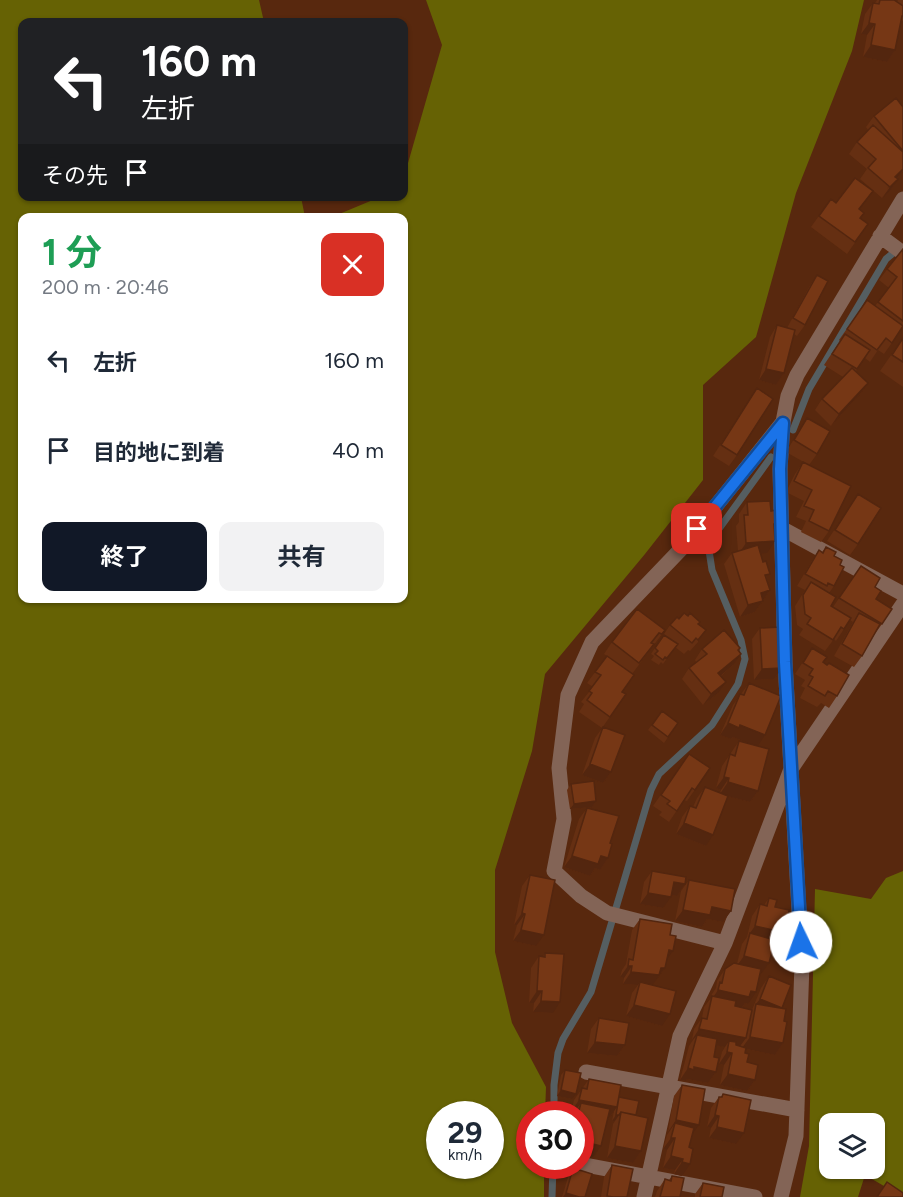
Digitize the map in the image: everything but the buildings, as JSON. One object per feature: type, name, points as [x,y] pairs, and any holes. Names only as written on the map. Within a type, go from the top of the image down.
[{"type":"street","points":[[781,1197],[796,1136],[802,964],[785,662],[780,469],[783,423],[788,396],[797,375],[893,246],[903,199]]},
{"type":"street","points":[[725,944],[607,913],[581,896],[554,871],[564,819],[559,768],[568,695],[592,642],[683,546],[783,423]]},
{"type":"street","points":[[783,529],[903,594]]},
{"type":"street","points":[[644,1197],[680,1036],[725,944],[791,769],[903,604]]},
{"type":"street","points":[[586,1072],[797,1110]]},
{"type":"street","points":[[594,1166],[755,1197]]},
{"type":"shaded area","points":[[0,0],[259,0],[263,18],[18,18],[18,201],[302,201],[304,213],[18,213],[18,603],[408,603],[408,213],[342,213],[370,201],[408,201],[408,163],[442,45],[426,0],[864,0],[852,51],[796,193],[756,337],[703,385],[703,480],[545,674],[532,751],[495,870],[495,952],[512,1023],[546,1087],[545,1101],[516,1101],[516,1179],[544,1179],[544,1197],[0,1197]]},
{"type":"shaded area","points":[[903,871],[903,1197],[872,1179],[885,1179],[885,1113],[819,1113],[819,1179],[864,1179],[858,1197],[800,1197],[809,1146],[815,889],[871,899],[886,878]]},
{"type":"waterway","points":[[793,430],[809,389],[886,259],[898,249]]},
{"type":"waterway","points":[[554,1101],[558,1053],[563,1039],[591,992],[651,790],[659,774],[712,725],[738,684],[745,659],[741,640],[712,570],[708,544],[771,457]]},
{"type":"waterway","points":[[552,1197],[553,1179]]},
{"type":"route","points":[[697,529],[783,423],[780,469],[785,662],[801,942]]}]
